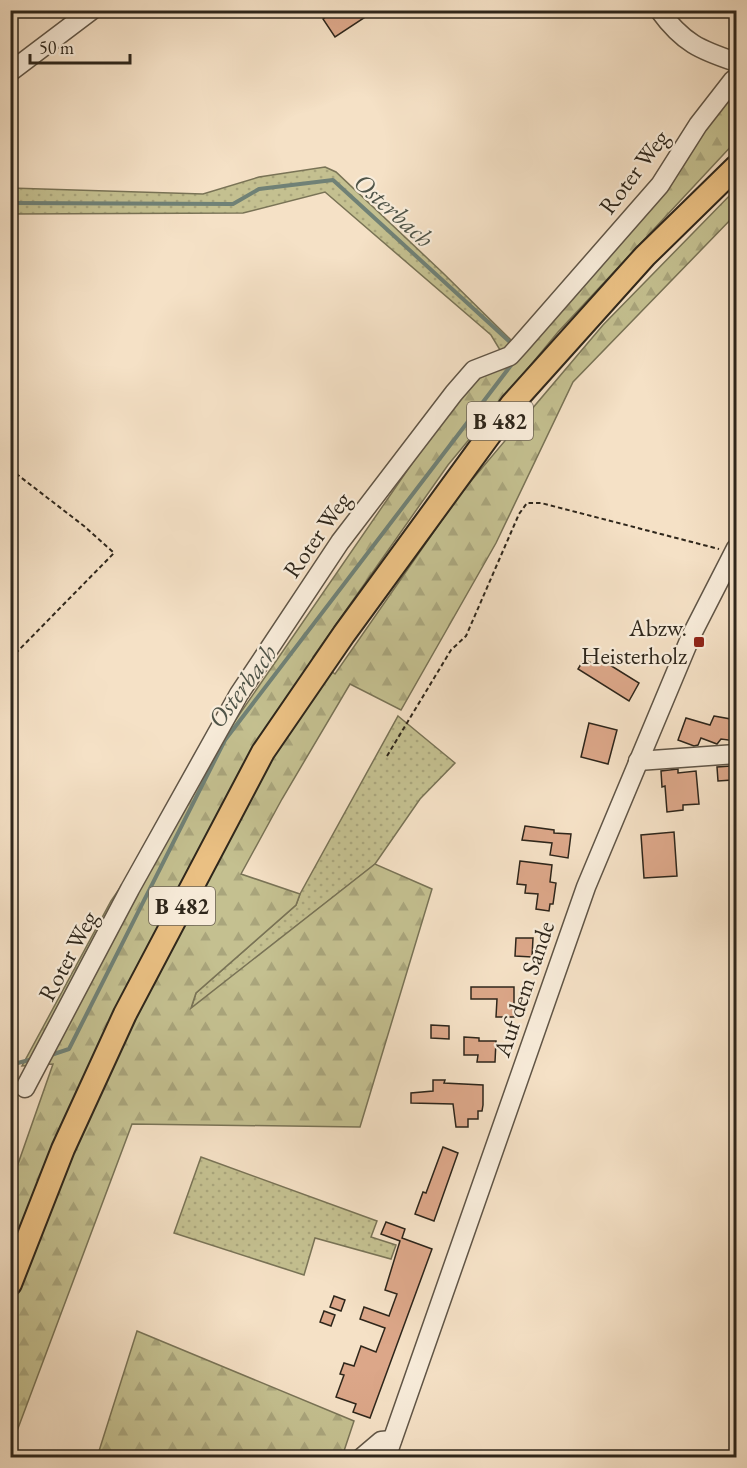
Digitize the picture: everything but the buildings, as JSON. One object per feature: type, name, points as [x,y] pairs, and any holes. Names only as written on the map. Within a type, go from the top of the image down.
[{"type":"main road","name":"B 482","points":[[10,1284],[63,1149],[126,1014],[263,752],[350,625],[512,404],[645,256],[736,167]]},
{"type":"street","points":[[10,72],[92,10]]},
{"type":"street","points":[[659,10],[672,28],[702,51],[736,62]]},
{"type":"street","name":"Roter Weg","points":[[25,1088],[130,889],[239,694],[340,542],[474,370],[510,356],[652,194],[698,125],[736,79]]},
{"type":"street","name":"Auf dem Sande","points":[[386,1458],[574,919],[691,636],[735,551]]},
{"type":"street","points":[[638,761],[736,754]]},
{"type":"street","points":[[361,1458],[381,1441],[392,1440]]},
{"type":"path","points":[[10,469],[75,519],[114,553],[10,659]]},
{"type":"path","points":[[387,756],[451,650],[465,636],[514,524],[527,503],[541,503],[735,551]]},
{"type":"green space","points":[[736,87],[736,141],[558,332],[448,465],[313,657],[335,674],[460,494],[603,325],[736,189],[736,214],[573,382],[496,543],[401,710],[350,684],[241,874],[300,894],[296,905],[196,993],[191,1008],[375,864],[432,889],[360,1127],[132,1124],[11,1447],[11,1184],[53,1064],[22,1066],[111,901],[466,385],[506,360]]},
{"type":"green space","points":[[325,167],[336,172],[521,350],[506,360],[491,335],[325,192],[243,213],[11,214],[11,188],[203,194],[259,177]]},
{"type":"green space","points":[[398,716],[455,763],[420,799],[375,864],[191,1009],[196,993],[296,905]]},
{"type":"green space","points":[[201,1157],[377,1221],[371,1237],[396,1245],[391,1259],[315,1238],[304,1275],[174,1233]]},
{"type":"green space","points":[[137,1331],[354,1421],[342,1457],[122,1458],[99,1451]]},
{"type":"waterway","name":"Osterbach","points":[[10,203],[233,204],[259,189],[333,180],[511,343]]},
{"type":"waterway","name":"Osterbach","points":[[48,1056],[69,1049],[225,740],[512,364]]},
{"type":"waterway","name":"Osterbach","points":[[10,1065],[33,1059]]},
{"type":"place","name":"Abzw. Heisterholz","points":[[699,642]]}]
